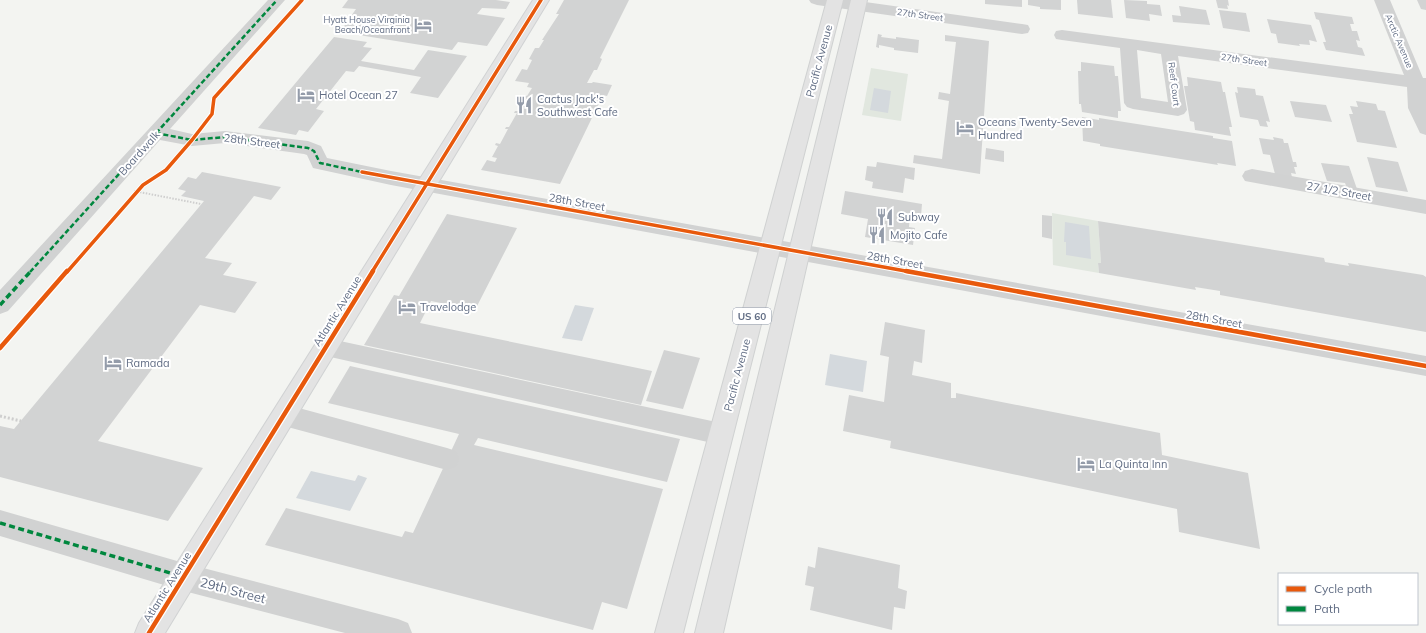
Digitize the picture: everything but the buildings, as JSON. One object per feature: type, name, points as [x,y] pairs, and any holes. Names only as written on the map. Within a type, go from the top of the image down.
[{"type":"main road","name":"Atlantic Avenue","points":[[149,633],[541,0]]},
{"type":"main road","name":"Pacific Avenue","points":[[669,633],[770,247],[829,1]]},
{"type":"main road","name":"US 60","points":[[709,633],[858,3]]},
{"type":"street","name":"Boardwalk","points":[[0,305],[277,0]]},
{"type":"street","name":"Arctic Avenue","points":[[1382,0],[1421,83],[1426,99]]},
{"type":"street","name":"27th Street","points":[[829,1],[858,3],[1022,29]]},
{"type":"street","name":"27th Street","points":[[1062,34],[1169,50],[1421,83]]},
{"type":"street","name":"Reef Court","points":[[1128,44],[1133,103],[1178,110],[1169,50]]},
{"type":"street","name":"Arctic Avenue","points":[[1421,83],[1418,108],[1426,129]]},
{"type":"street","name":"28th Street","points":[[156,133],[192,140],[225,137],[308,148],[314,151],[320,163],[362,172],[1426,366]]},
{"type":"street","name":"27 1/2 Street","points":[[1252,176],[1426,207]]},
{"type":"street","points":[[326,347],[721,434]]},
{"type":"street","points":[[284,415],[447,460]]},
{"type":"street","name":"29th Street","points":[[0,523],[184,576],[398,633]]},
{"type":"path","points":[[108,186],[138,190],[201,204]]},
{"type":"path","points":[[133,196],[138,190]]},
{"type":"path","points":[[0,416],[21,421]]},
{"type":"shaded area","points":[[871,68],[908,74],[901,121],[862,115]]},
{"type":"shaded area","points":[[874,88],[891,91],[888,113],[870,110]]},
{"type":"shaded area","points":[[1052,213],[1098,221],[1101,263],[1098,263],[1099,273],[1053,265]]},
{"type":"shaded area","points":[[1065,222],[1089,226],[1091,259],[1066,255],[1066,242],[1064,242]]},
{"type":"shaded area","points":[[575,305],[594,308],[582,341],[562,338]]},
{"type":"shaded area","points":[[830,354],[867,361],[863,392],[825,385]]},
{"type":"shaded area","points":[[311,471],[355,481],[358,475],[367,478],[350,511],[296,498]]},
{"type":"marked path","points":[[0,305],[277,0]]},
{"type":"marked path","points":[[156,133],[192,140],[225,137],[308,148],[314,151],[320,163],[362,172]]},
{"type":"marked path","points":[[0,523],[184,577]]},
{"type":"cycle path","points":[[0,348],[143,185],[166,170],[212,114],[214,98],[302,0]]},
{"type":"cycle path","points":[[149,633],[541,0]]},
{"type":"cycle path","points":[[362,172],[1426,366]]},
{"type":"place","name":"Hyatt House Virginia Beach/Oceanfront","points":[[423,25]]},
{"type":"place","name":"Hotel Ocean 27","points":[[306,95]]},
{"type":"place","name":"Cactus Jack's Southwest Cafe","points":[[524,105]]},
{"type":"place","name":"Oceans Twenty-Seven Hundred","points":[[965,128]]},
{"type":"place","name":"Subway","points":[[885,217]]},
{"type":"place","name":"Mojito Cafe","points":[[877,235]]},
{"type":"place","name":"Travelodge","points":[[407,307]]},
{"type":"place","name":"Ramada","points":[[113,363]]},
{"type":"place","name":"La Quinta Inn","points":[[1086,464]]}]
